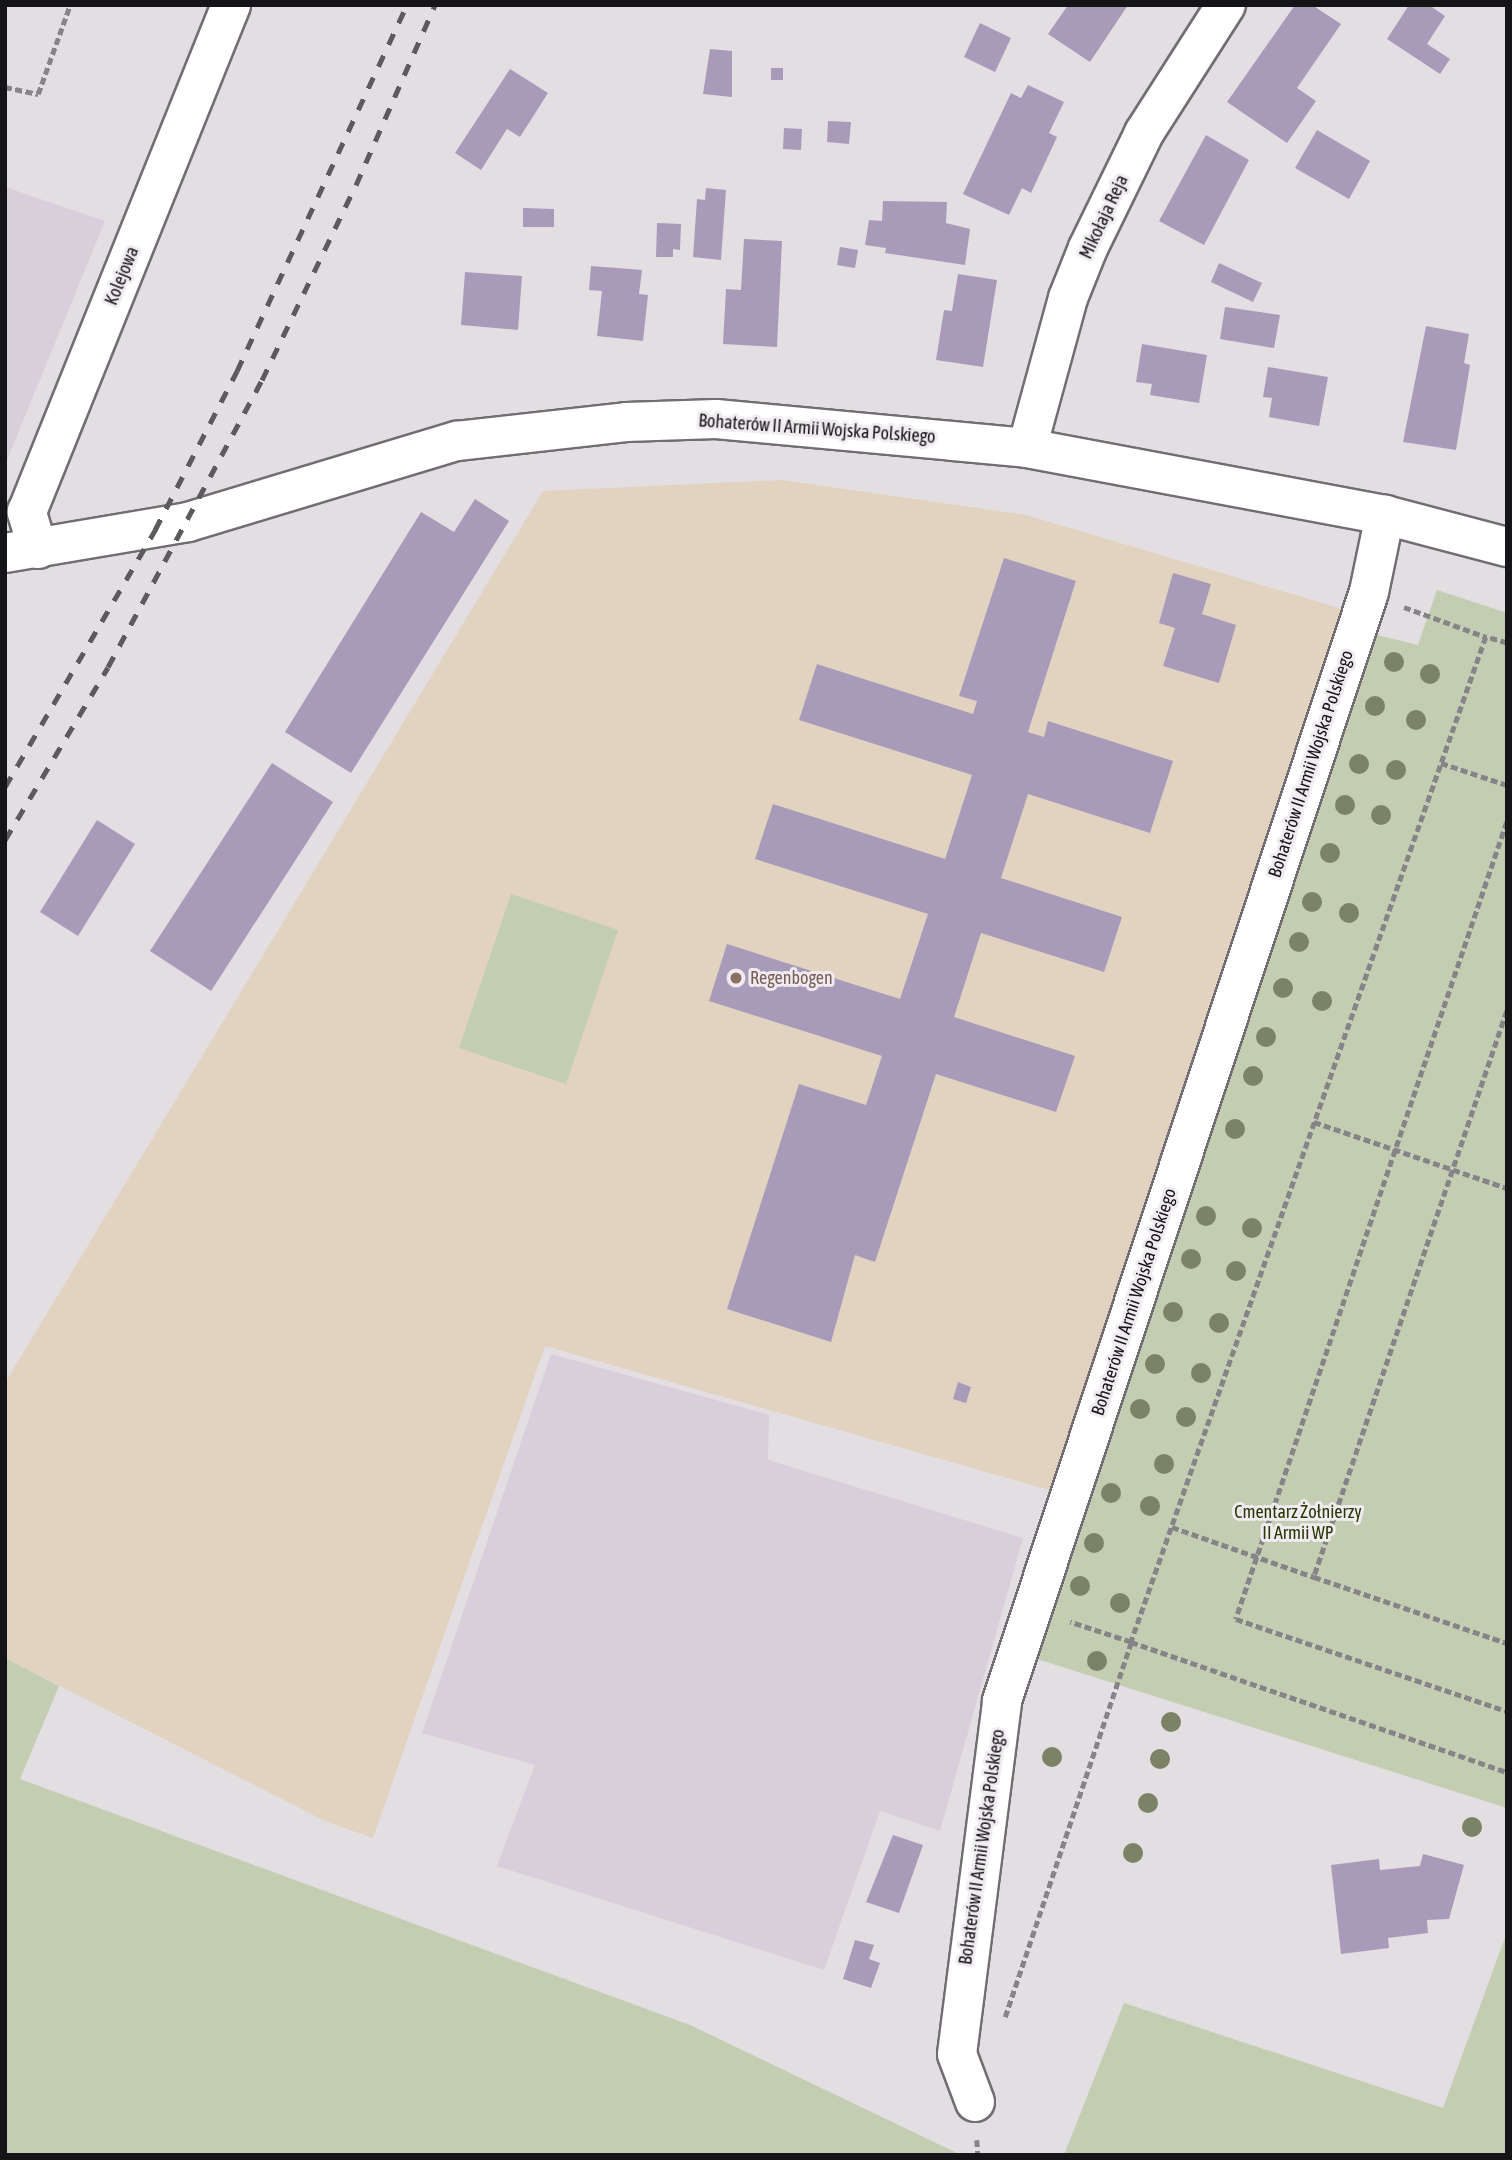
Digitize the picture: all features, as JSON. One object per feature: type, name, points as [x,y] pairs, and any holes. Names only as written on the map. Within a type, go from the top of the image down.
[{"type":"street","name":"Kolejowa","points":[[22,551],[27,512],[231,5]]},
{"type":"street","name":"Mikołaja Reja","points":[[1027,448],[1068,298],[1088,248],[1144,133],[1226,5]]},
{"type":"street","name":"Bohaterów II Armii Wojska Polskiego","points":[[22,551],[188,522],[457,442],[626,422],[716,419],[1027,448],[1385,514],[1507,547]]},
{"type":"street","name":"Bohaterów II Armii Wojska Polskiego","points":[[975,2102],[957,2054],[964,1974],[1002,1701],[1369,593],[1385,514]]},
{"type":"path","points":[[5,86],[38,94],[70,5]]},
{"type":"path","points":[[1420,613],[1507,643]]},
{"type":"path","points":[[1002,2026],[1131,1642],[1486,637]]},
{"type":"path","points":[[1441,763],[1507,785]]},
{"type":"path","points":[[1507,822],[1236,1619],[1507,1711]]},
{"type":"path","points":[[1314,1577],[1507,1011]]},
{"type":"path","points":[[1314,1122],[1507,1188]]},
{"type":"path","points":[[1172,1527],[1507,1643]]},
{"type":"path","points":[[1032,1609],[1507,1772]]},
{"type":"shaded area","points":[[5,187],[105,221],[5,465]]},
{"type":"shaded area","name":"Regenbogen","points":[[782,480],[1026,515],[1349,611],[1049,1490],[545,1346],[373,1838],[327,1822],[5,1658],[5,1383],[543,491]]},
{"type":"shaded area","points":[[551,1354],[769,1415],[768,1460],[1023,1538],[940,1831],[880,1811],[824,1970],[497,1866],[535,1765],[422,1733]]},
{"type":"green space","name":"Cmentarz Żołnierzy II Armii WP","points":[[1437,590],[1507,613],[1507,1808],[1034,1658],[1377,635],[1418,645]]},
{"type":"green space","points":[[511,894],[618,930],[566,1084],[459,1048]]},
{"type":"green space","points":[[5,1658],[59,1686],[20,1779],[690,2025],[961,2155],[5,2155]]},
{"type":"green space","points":[[1507,1932],[1507,2155],[1064,2155],[1124,2003],[1443,2108]]},
{"type":"building","points":[[1068,5],[1128,5],[1090,62],[1048,34]]},
{"type":"building","points":[[1295,5],[1312,5],[1341,24],[1297,88],[1316,101],[1287,143],[1227,102]]},
{"type":"building","points":[[1409,5],[1429,5],[1445,16],[1427,44],[1450,59],[1440,74],[1387,39]]},
{"type":"building","points":[[980,23],[1011,38],[995,72],[964,57]]},
{"type":"building","points":[[710,49],[732,51],[732,97],[703,94]]},
{"type":"building","points":[[771,68],[783,68],[783,80],[771,80]]},
{"type":"building","points":[[510,69],[548,93],[520,137],[507,129],[481,170],[455,153]]},
{"type":"building","points":[[1028,85],[1064,102],[1049,133],[1057,137],[1031,193],[1022,188],[1009,215],[963,194],[1011,93],[1021,98]]},
{"type":"building","points":[[828,121],[851,122],[849,144],[827,142]]},
{"type":"building","points":[[784,128],[802,129],[801,150],[783,149]]},
{"type":"building","points":[[1317,130],[1370,161],[1349,199],[1295,168]]},
{"type":"building","points":[[1206,135],[1249,160],[1204,245],[1159,221]]},
{"type":"building","points":[[706,188],[726,190],[721,260],[693,257],[697,199],[705,200]]},
{"type":"building","points":[[883,201],[947,202],[946,223],[970,229],[965,265],[885,253],[886,248],[865,245],[869,220],[882,221]]},
{"type":"building","points":[[523,208],[554,209],[554,227],[523,227]]},
{"type":"building","points":[[657,223],[681,224],[680,250],[673,249],[673,257],[656,257]]},
{"type":"building","points":[[744,239],[782,241],[777,347],[723,344],[726,289],[741,290]]},
{"type":"building","points":[[840,247],[858,250],[855,268],[837,265]]},
{"type":"building","points":[[1219,263],[1262,283],[1253,302],[1211,282]]},
{"type":"building","points":[[591,266],[642,270],[639,294],[648,295],[643,341],[597,336],[602,291],[589,290]]},
{"type":"building","points":[[465,272],[522,276],[518,330],[461,325]]},
{"type":"building","points":[[958,274],[997,280],[983,367],[936,360],[944,310],[952,311]]},
{"type":"building","points":[[1225,307],[1280,315],[1274,348],[1220,339]]},
{"type":"building","points":[[1426,326],[1469,334],[1464,363],[1470,365],[1456,450],[1403,442]]},
{"type":"building","points":[[1142,344],[1207,355],[1199,403],[1150,395],[1152,384],[1136,382]]},
{"type":"building","points":[[1268,367],[1328,377],[1319,426],[1269,417],[1272,398],[1263,397]]},
{"type":"building","points":[[475,499],[509,521],[351,773],[285,732],[421,512],[454,532]]},
{"type":"building","points":[[1004,558],[1076,581],[1028,732],[1044,737],[1048,721],[1173,761],[1150,833],[1028,794],[1001,878],[1122,917],[1104,972],[981,933],[954,1017],[1075,1056],[1056,1112],[936,1074],[875,1262],[855,1255],[831,1342],[727,1309],[799,1084],[866,1105],[882,1056],[709,1001],[727,944],[900,999],[928,914],[755,859],[773,804],[945,859],[972,775],[799,720],[817,664],[973,714],[977,701],[959,696]]},
{"type":"building","points":[[1173,573],[1211,584],[1202,614],[1236,625],[1219,683],[1163,666],[1175,628],[1159,623]]},
{"type":"building","points":[[272,763],[333,802],[211,991],[150,951]]},
{"type":"building","points":[[97,820],[135,844],[78,936],[40,912]]},
{"type":"building","points":[[958,1382],[971,1387],[966,1403],[953,1399]]},
{"type":"building","points":[[893,1835],[923,1845],[899,1913],[866,1902]]},
{"type":"building","points":[[1423,1854],[1464,1865],[1449,1919],[1427,1920],[1428,1933],[1388,1938],[1389,1948],[1341,1954],[1331,1865],[1379,1859],[1380,1870],[1420,1866]]},
{"type":"building","points":[[855,1940],[874,1945],[869,1959],[880,1963],[871,1988],[843,1979]]},
{"type":"railway","points":[[5,787],[155,530],[237,371],[407,5]]},
{"type":"railway","points":[[5,840],[108,667],[262,380],[356,185],[435,5]]},
{"type":"place","name":"Regenbogen","points":[[736,978]]}]
